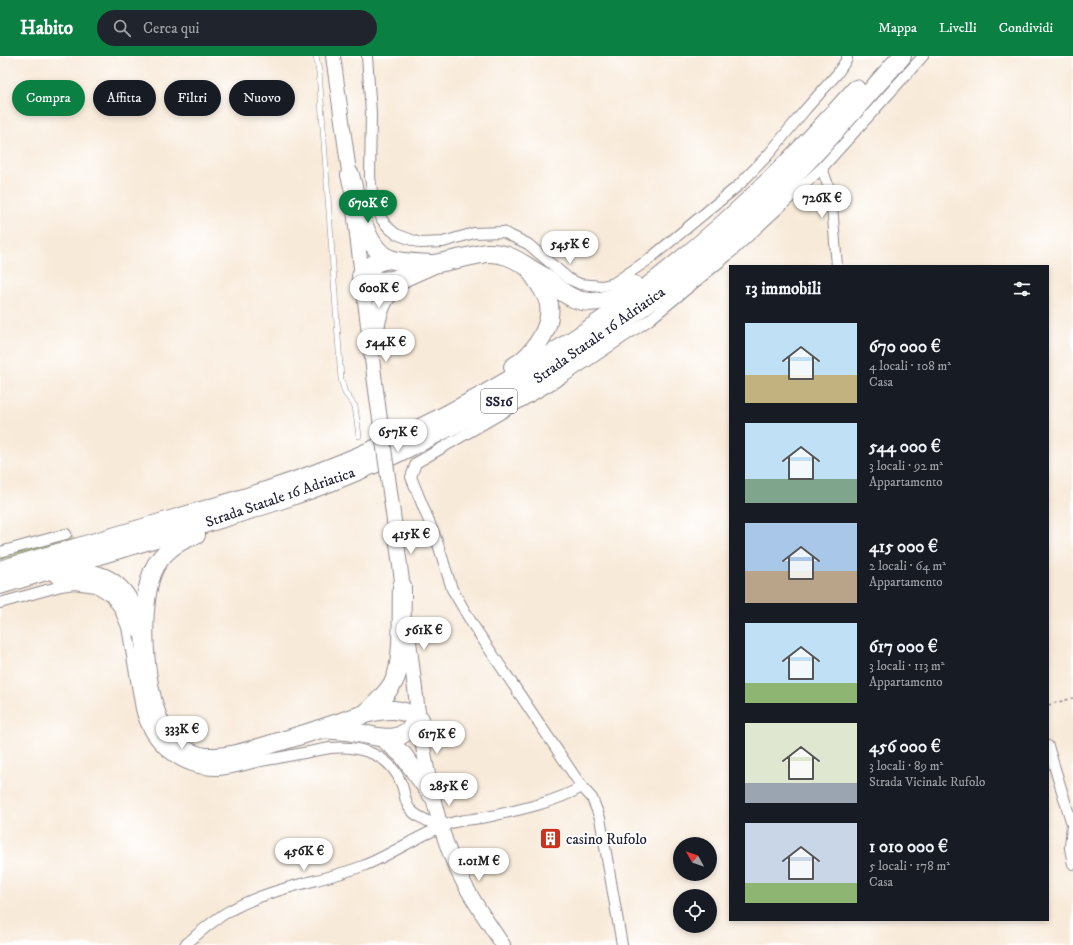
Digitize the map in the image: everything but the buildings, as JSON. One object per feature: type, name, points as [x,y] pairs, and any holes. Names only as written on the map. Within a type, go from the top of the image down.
[{"type":"highway","name":"Strada Statale 16 Adriatica","points":[[0,570],[240,500],[346,462],[485,395],[549,356],[604,319],[650,285],[716,230],[773,178],[819,130],[885,56]]},
{"type":"highway","name":"Strada Statale 16 Adriatica","points":[[0,585],[249,510],[303,492],[368,467],[488,407],[538,379],[642,307],[689,270],[752,216],[830,137],[902,56]]},
{"type":"highway","points":[[350,175],[366,233],[379,252],[390,259]]},
{"type":"highway","points":[[434,264],[408,263],[390,259],[379,260],[370,265],[361,276],[379,281],[392,280],[407,276],[434,264],[486,253],[493,253],[511,257],[548,280],[572,298],[587,302],[603,300],[622,293],[682,249],[716,230]]},
{"type":"highway","points":[[404,435],[462,396],[516,366],[530,354],[547,327],[549,313],[548,302],[544,291],[528,267]]},
{"type":"highway","points":[[371,346],[379,312],[384,299],[394,285],[407,276]]},
{"type":"highway","points":[[249,510],[224,526],[190,536],[177,543],[165,553],[156,566],[149,584],[145,608],[144,643],[148,681],[155,710],[166,733],[182,749],[205,757],[236,755],[319,730],[366,713],[391,710],[406,712],[420,719],[403,735],[394,738],[384,738],[351,732],[319,730]]},
{"type":"highway","points":[[0,592],[73,572],[95,574],[108,580],[121,589],[136,613],[144,643]]},
{"type":"highway","points":[[366,713],[378,702],[394,680],[400,660],[402,586]]},
{"type":"highway","points":[[384,738],[403,755],[432,795]]},
{"type":"main road","points":[[332,56],[350,175],[361,276],[423,751],[432,795],[441,827],[454,863],[476,903],[503,945]]},
{"type":"street","points":[[366,56],[371,113],[370,177],[372,191],[382,220],[390,229],[396,234],[420,243],[443,242],[474,233],[504,232],[528,244],[569,279],[580,284],[602,286],[614,283],[648,260],[739,185],[768,155],[837,74],[847,59],[847,56]]},
{"type":"street","points":[[622,945],[600,818],[592,798],[582,787],[473,625],[452,589],[437,541],[412,476],[416,463],[564,377],[649,320],[727,256],[822,168],[923,56]]},
{"type":"street","points":[[822,168],[831,194],[837,265]]},
{"type":"street","points":[[0,552],[66,534]]},
{"type":"street","points":[[0,603],[61,586],[74,584],[96,588],[110,596],[120,608],[127,627],[140,709],[145,722],[152,735],[161,746],[181,762],[199,768],[219,770],[330,748],[346,747],[363,750],[382,758],[394,769],[402,784],[408,806],[413,813],[441,827]]},
{"type":"street","points":[[1049,749],[1072,824],[1070,848],[1073,864]]},
{"type":"street","points":[[185,945],[209,924],[232,909],[266,895],[366,865],[441,827],[452,823],[528,808],[570,794],[582,787]]},
{"type":"lane","points":[[316,56],[319,72],[341,379],[345,393],[356,406],[359,436]]},
{"type":"path","points":[[1049,705],[1073,698]]},
{"type":"green space","points":[[71,534],[74,539],[0,561],[0,555]]},
{"type":"place","name":"casino Rufolo","points":[[551,839]]}]
